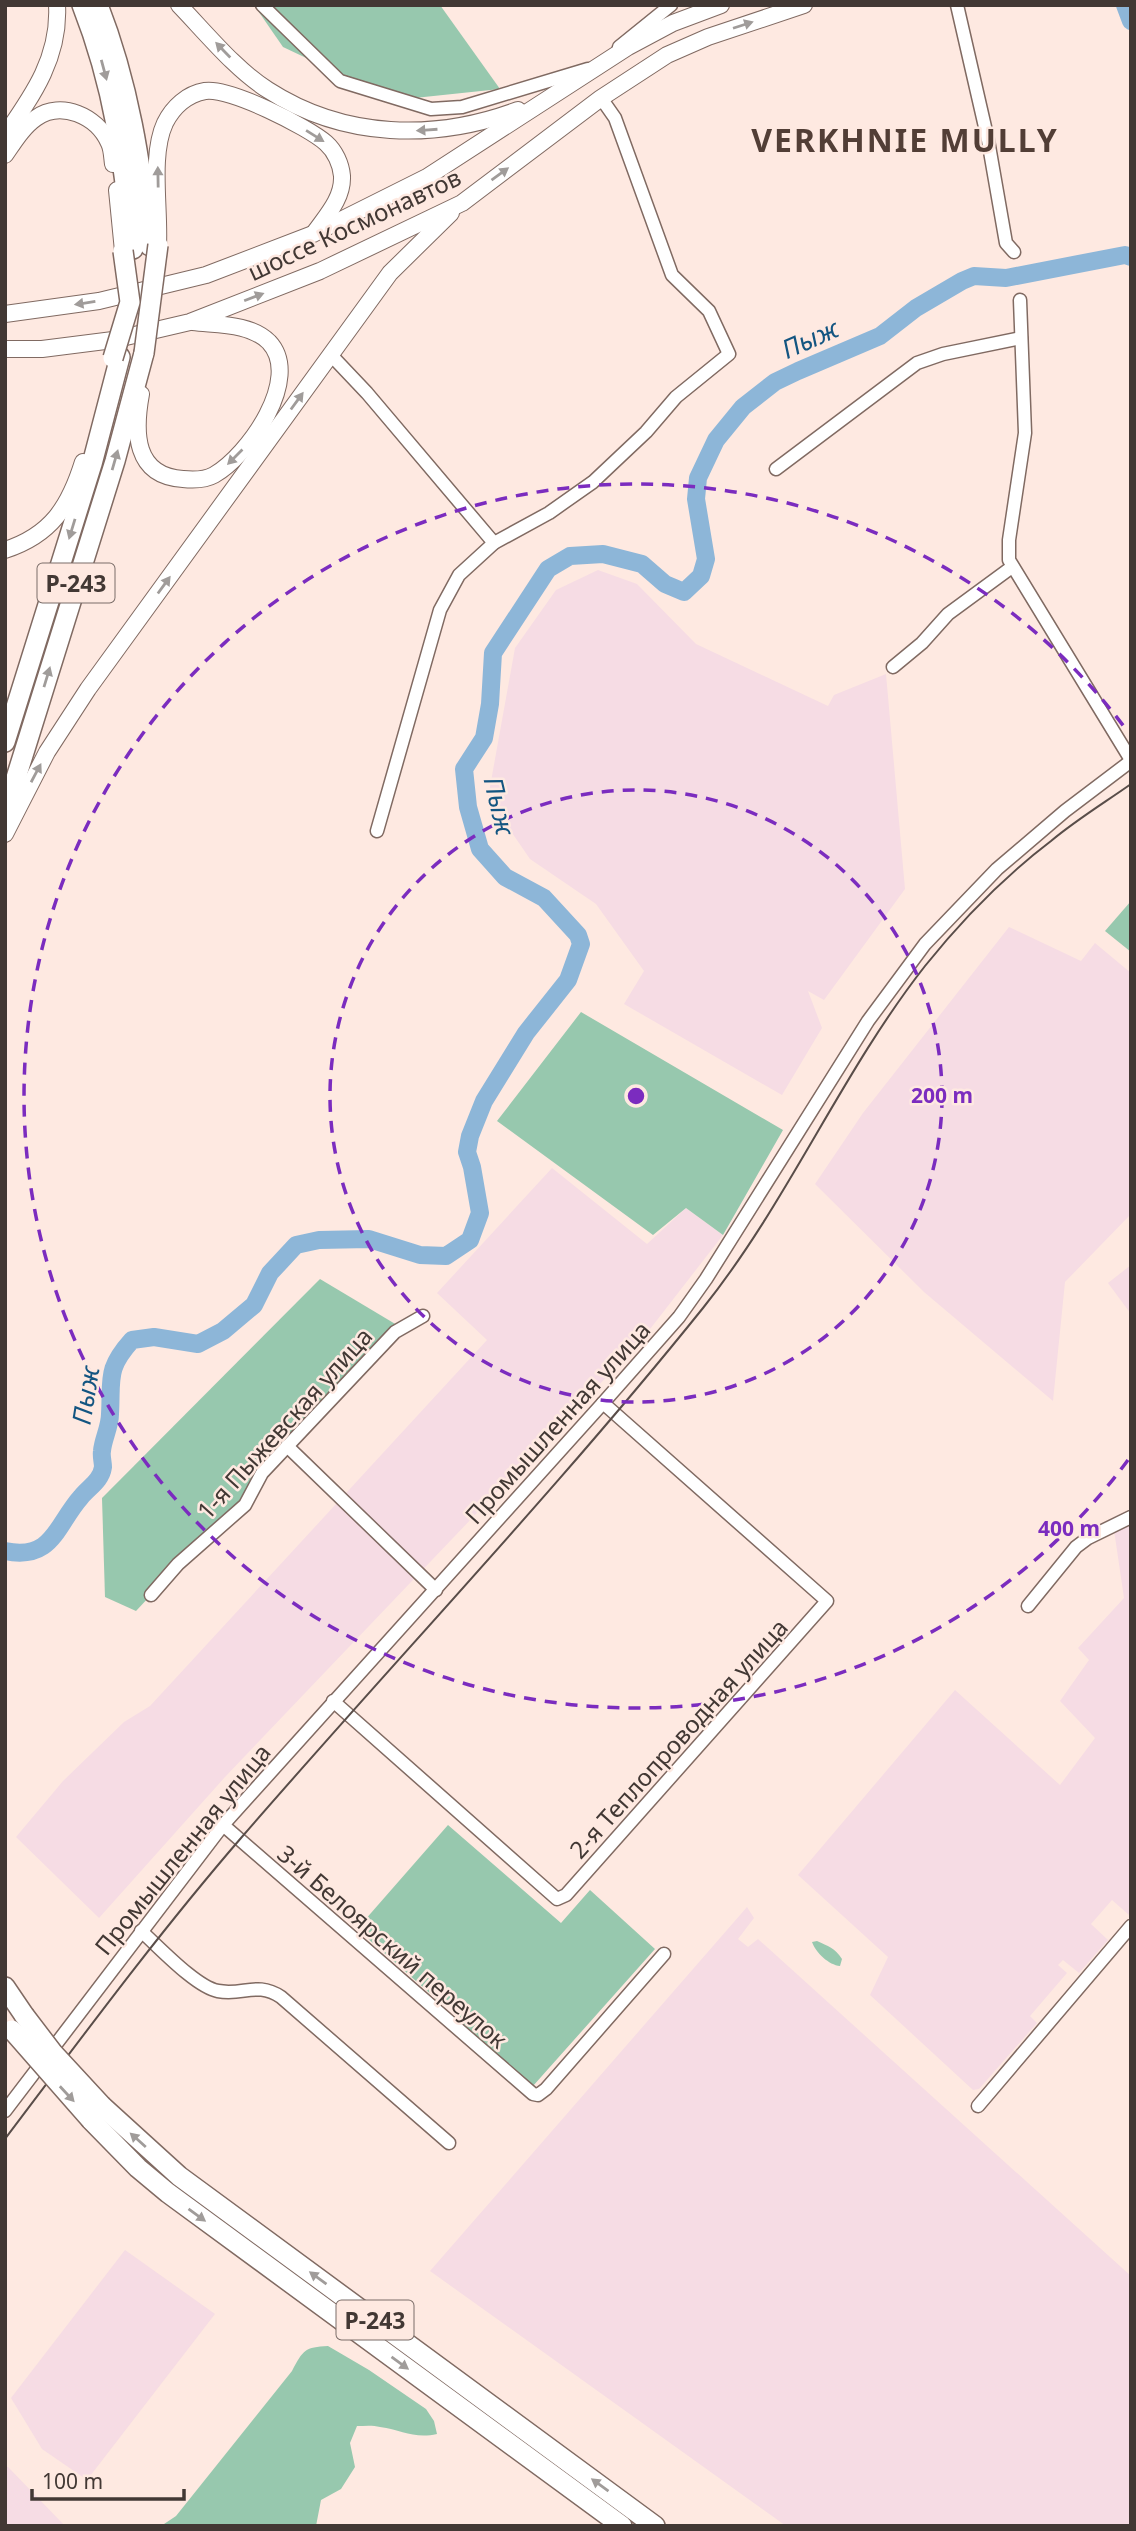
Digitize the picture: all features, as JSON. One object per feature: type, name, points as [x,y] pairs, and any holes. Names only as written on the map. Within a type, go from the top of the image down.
[{"type":"highway","points":[[82,5],[98,47],[113,102],[141,248]]},
{"type":"highway","points":[[99,5],[114,45],[127,94],[142,170],[141,248],[116,358]]},
{"type":"highway","name":"Р-243","points":[[5,813],[148,352],[150,299],[141,248]]},
{"type":"highway","name":"Р-243","points":[[5,742],[92,464],[116,358]]},
{"type":"highway","name":"Р-243","points":[[5,1987],[14,2022],[53,2053],[138,2168],[168,2193],[622,2526]]},
{"type":"highway","name":"Р-243","points":[[96,2113],[655,2526]]},
{"type":"main road","points":[[5,135],[37,89],[49,63],[57,22],[57,5]]},
{"type":"main road","points":[[179,5],[266,89],[320,115],[359,127],[391,132],[433,130],[472,124],[540,102]]},
{"type":"main road","name":"шоссе Космонавтов","points":[[5,314],[99,301],[206,275],[313,234],[427,177],[628,47],[673,23],[721,5]]},
{"type":"main road","name":"шоссе Космонавтов","points":[[5,349],[42,349],[113,340],[190,322],[320,271],[462,203],[601,98],[682,48],[804,5]]},
{"type":"main road","points":[[141,248],[165,124],[175,107],[188,97],[206,91],[226,93],[253,103],[314,135],[327,144],[339,160],[342,176],[336,202],[313,234]]},
{"type":"main road","points":[[5,155],[21,131],[46,113],[54,110],[72,111],[89,119],[100,128],[110,144],[141,248]]},
{"type":"main road","points":[[5,834],[47,752],[88,689],[390,273],[462,203]]},
{"type":"main road","points":[[5,305],[23,313]]},
{"type":"main road","points":[[148,352],[137,413],[137,435],[142,456],[155,470],[173,478],[196,480],[213,476],[242,452],[268,413],[279,390],[281,372],[277,355],[269,342],[258,334],[241,327],[190,322]]},
{"type":"main road","points":[[5,361],[42,349]]},
{"type":"main road","points":[[5,550],[24,544],[43,533],[63,507],[77,481],[116,358]]},
{"type":"street","points":[[262,5],[340,81],[430,110],[462,107],[597,66],[659,10],[671,5]]},
{"type":"street","points":[[957,5],[988,139],[1006,243],[1014,251]]},
{"type":"street","points":[[377,831],[440,610],[459,575],[494,543],[549,513],[593,482],[646,432],[676,397],[729,354],[709,311],[672,275],[615,118],[601,98]]},
{"type":"street","points":[[1020,300],[1025,433],[1009,561],[1131,760]]},
{"type":"street","points":[[776,469],[917,363],[943,354],[1021,338]]},
{"type":"street","points":[[331,355],[367,393],[494,543]]},
{"type":"street","points":[[893,667],[922,643],[948,614],[1012,567]]},
{"type":"street","name":"Промышленная улица","points":[[5,2111],[223,1825],[678,1317],[706,1279],[868,1021],[925,944],[997,869],[1131,760]]},
{"type":"street","name":"1-я Пыжевская улица","points":[[150,1595],[178,1564],[245,1504],[262,1473],[395,1332],[423,1315]]},
{"type":"street","name":"2-я Теплопроводная улица","points":[[333,1701],[556,1899],[566,1895],[827,1601],[603,1403]]},
{"type":"street","points":[[287,1446],[436,1590]]},
{"type":"street","points":[[1028,1606],[1076,1547],[1088,1538],[1131,1517]]},
{"type":"street","name":"3-й Белоярский переулок","points":[[223,1825],[528,2092],[538,2095],[547,2089],[664,1954]]},
{"type":"street","points":[[978,2106],[1131,1926]]},
{"type":"street","points":[[141,1931],[206,1987],[226,1992],[263,1989],[281,1997],[449,2143]]},
{"type":"shaded area","points":[[598,570],[637,584],[696,644],[828,706],[834,695],[886,674],[905,889],[824,1000],[808,991],[822,1028],[782,1095],[624,1004],[644,971],[596,904],[530,859],[488,798],[515,648],[556,590]]},
{"type":"shaded area","points":[[1009,927],[1081,961],[1095,943],[1131,973],[1131,1214],[1065,1282],[1053,1401],[924,1292],[815,1184],[863,1113]]},
{"type":"shaded area","points":[[552,1168],[647,1244],[686,1208],[723,1235],[640,1342],[225,1777],[99,1918],[16,1837],[63,1781],[124,1722],[150,1706],[487,1340],[437,1293]]},
{"type":"shaded area","points":[[1131,1265],[1131,1314],[1108,1283]]},
{"type":"shaded area","points":[[1131,1523],[1131,1913],[1129,1915],[1112,1900],[1091,1924],[1108,1940],[1079,1973],[1063,1960],[1058,1965],[1067,1973],[1030,2016],[1037,2023],[979,2089],[973,2090],[870,1995],[888,1957],[798,1875],[955,1690],[1060,1785],[1095,1738],[1060,1701],[1089,1660],[1078,1648],[1124,1598],[1114,1530]]},
{"type":"shaded area","points":[[747,1907],[754,1918],[738,1939],[748,1947],[758,1939],[1131,2276],[1131,2526],[786,2526],[430,2271]]},
{"type":"shaded area","points":[[125,2250],[215,2314],[87,2480],[42,2449],[11,2398]]},
{"type":"shaded area","points":[[5,2466],[8,2467],[65,2526],[5,2526]]},
{"type":"green space","points":[[254,5],[440,5],[500,89],[405,99],[338,73],[283,47]]},
{"type":"green space","points":[[1131,901],[1131,952],[1105,931]]},
{"type":"green space","points":[[581,1012],[783,1130],[723,1235],[686,1208],[653,1235],[497,1121]]},
{"type":"green space","points":[[320,1279],[402,1328],[136,1611],[105,1597],[102,1498]]},
{"type":"green space","points":[[448,1825],[561,1923],[590,1890],[655,1949],[533,2086],[462,2024],[457,2009],[461,2004],[442,2004],[357,1929]]},
{"type":"green space","points":[[817,1941],[837,1952],[842,1959],[840,1966],[827,1961],[820,1954],[812,1942]]},
{"type":"green space","points":[[328,2346],[426,2409],[434,2421],[437,2434],[415,2435],[377,2426],[357,2426],[350,2443],[355,2467],[341,2489],[321,2500],[316,2526],[161,2526],[176,2516],[292,2371],[302,2354],[314,2347]]},
{"type":"waterway","points":[[1125,5],[1131,21]]},
{"type":"waterway","name":"Пыж","points":[[5,1551],[21,1553],[44,1546],[100,1476],[103,1446],[110,1419],[112,1374],[118,1359],[132,1340],[154,1337],[198,1344],[223,1331],[254,1305],[270,1273],[296,1245],[319,1240],[369,1239],[420,1255],[446,1256],[470,1240],[480,1213],[467,1152],[470,1136],[484,1101],[526,1033],[568,980],[581,944],[578,935],[544,898],[505,877],[480,849],[468,807],[464,769],[484,738],[490,704],[493,653],[548,569],[570,556],[603,554],[642,564],[665,584],[684,592],[701,576],[706,559],[696,499],[698,478],[716,440],[743,407],[775,382],[880,336],[916,308],[974,276],[1006,278],[1125,255],[1131,257]]},
{"type":"tram line","points":[[5,2139],[210,1874],[590,1443],[703,1308],[762,1225],[840,1093],[895,1007],[939,949],[1017,869],[1070,826],[1131,784]]},
{"type":"district","name":"VERKHNIE MULLY","points":[[905,139]]}]
